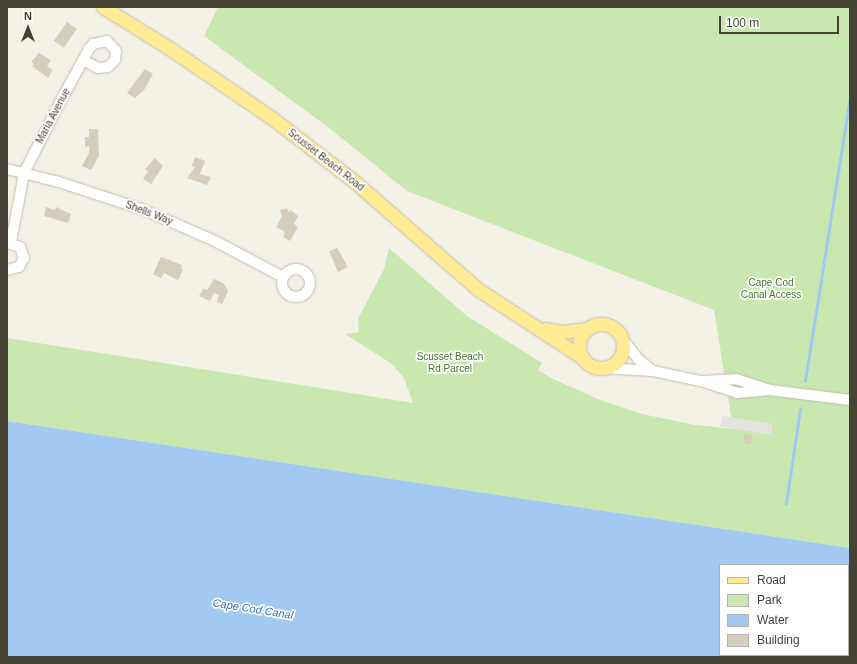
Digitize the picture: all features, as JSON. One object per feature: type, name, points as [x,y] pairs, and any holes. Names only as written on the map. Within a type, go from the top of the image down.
[{"type":"main road","name":"Scusset Beach Road","points":[[103,7],[172,50],[272,118],[355,182],[479,290],[539,328],[583,358],[591,366],[603,368]]},
{"type":"main road","name":"Scusset Beach Road","points":[[539,328],[562,332],[607,325],[621,337]]},
{"type":"main road","points":[[583,358],[580,345],[588,329]]},
{"type":"main road","points":[[603,368],[610,367],[620,357],[623,351],[621,337]]},
{"type":"street","name":"Maria Avenue","points":[[9,243],[24,173],[84,60]]},
{"type":"street","name":"Shells Way","points":[[7,169],[98,194],[179,224],[284,277]]},
{"type":"street","points":[[7,270],[19,267],[24,258],[20,247],[9,243]]},
{"type":"street","name":"Scusset Beach Road","points":[[621,337],[639,360],[653,371]]},
{"type":"street","name":"Scusset Beach Road","points":[[603,368],[653,371],[701,381],[736,379],[770,390],[850,400]]},
{"type":"green space","points":[[218,7],[850,7],[850,548],[7,421],[7,338],[413,403],[404,378],[392,364],[345,334],[359,332],[358,319],[384,269],[389,248],[467,316],[542,363],[538,370],[553,379],[598,399],[642,414],[695,425],[733,429],[714,310],[407,191],[328,127],[204,36]]},
{"type":"shaded area","points":[[722,416],[772,424],[771,435],[720,427]]},
{"type":"water","name":"Cape Cod Canal","points":[[7,421],[850,548],[850,657],[7,657]]},
{"type":"building","points":[[67,22],[77,29],[64,48],[54,41]]},
{"type":"building","points":[[39,53],[51,60],[47,66],[53,70],[48,78],[32,66],[34,64],[31,62]]},
{"type":"building","points":[[145,69],[153,74],[144,90],[135,98],[127,93]]},
{"type":"building","points":[[89,129],[98,129],[99,156],[91,170],[82,166],[89,153],[89,146],[85,147],[85,137],[89,137]]},
{"type":"building","points":[[195,157],[205,161],[200,174],[211,177],[207,185],[187,178],[195,167],[192,166]]},
{"type":"building","points":[[155,158],[163,166],[151,184],[143,179],[148,171],[145,169]]},
{"type":"building","points":[[46,207],[55,210],[56,207],[71,214],[68,223],[44,216]]},
{"type":"building","points":[[287,208],[289,213],[290,210],[298,216],[294,224],[298,227],[290,241],[283,237],[285,232],[276,227],[282,216],[280,210]]},
{"type":"building","points":[[337,248],[348,267],[338,272],[329,251]]},
{"type":"building","points":[[161,257],[182,265],[181,268],[183,270],[178,280],[164,273],[161,278],[153,274]]},
{"type":"building","points":[[214,279],[223,283],[228,291],[222,304],[217,302],[219,295],[214,293],[210,301],[199,296],[203,289],[207,290]]},
{"type":"building","points":[[744,434],[752,435],[751,444],[743,443]]},
{"type":"waterway","points":[[805,381],[850,96]]},
{"type":"waterway","points":[[786,504],[800,409]]},
{"type":"park label","name":"Cape Cod Canal Access","points":[[771,288]]},
{"type":"park label","name":"Scusset Beach Rd Parcel","points":[[450,362]]}]
